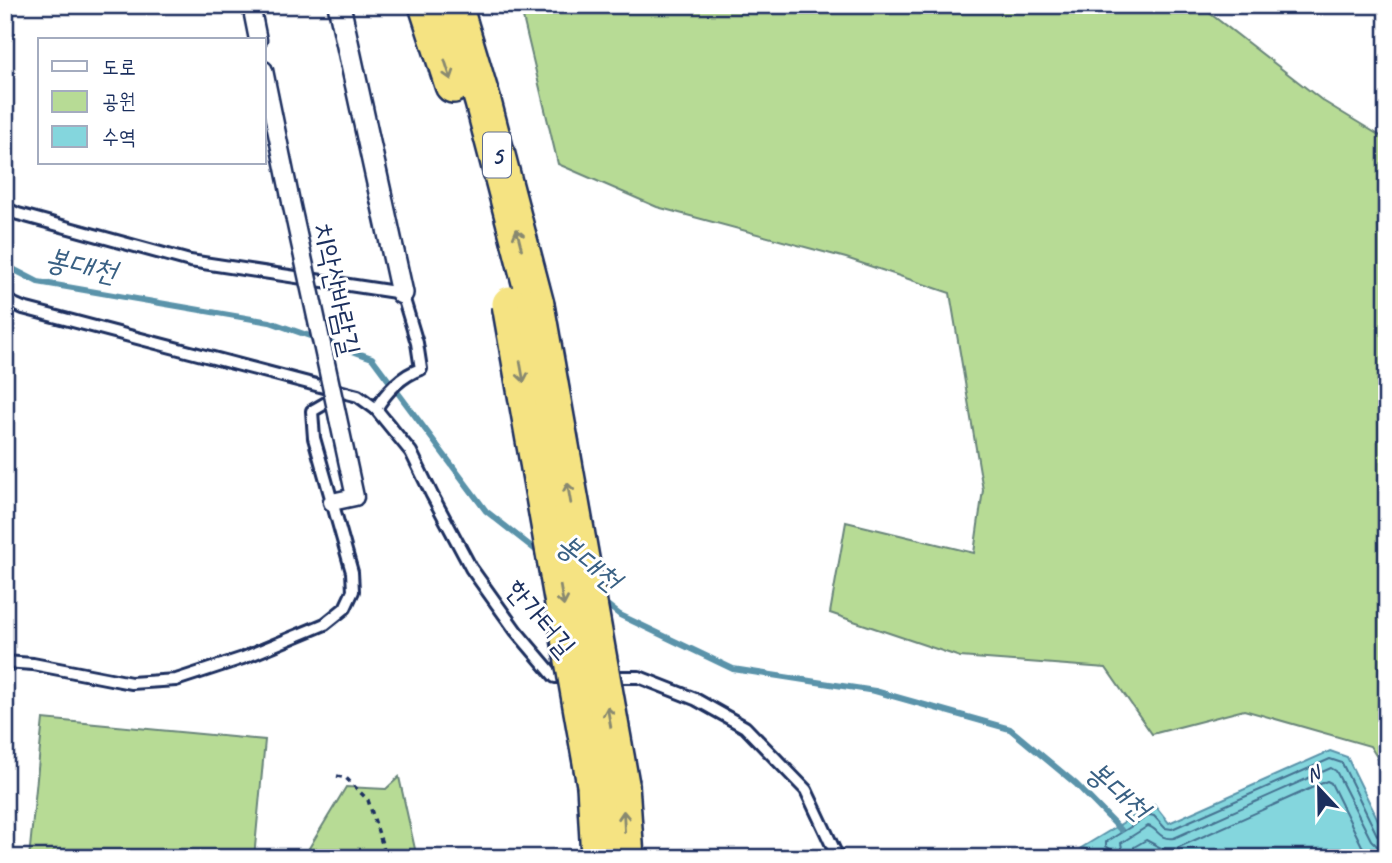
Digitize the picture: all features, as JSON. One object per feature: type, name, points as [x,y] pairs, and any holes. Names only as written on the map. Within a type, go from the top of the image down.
[{"type":"highway","name":"5","points":[[427,5],[523,305]]},
{"type":"highway","name":"5","points":[[454,5],[484,102],[608,784],[626,858]]},
{"type":"highway","name":"5","points":[[599,858],[608,784]]},
{"type":"street","points":[[251,5],[258,38]]},
{"type":"street","points":[[339,5],[402,293]]},
{"type":"street","name":"치악산바람길","points":[[266,79],[355,497],[332,502]]},
{"type":"lane","points":[[5,208],[18,214],[190,261],[402,293],[417,343],[421,369],[410,372],[383,396],[376,409]]},
{"type":"lane","points":[[5,300],[23,308],[344,393]]},
{"type":"lane","points":[[5,311],[23,308]]},
{"type":"lane","points":[[5,662],[33,664],[131,683],[176,680],[243,658],[325,624],[345,608],[353,591],[352,572],[314,438],[312,411],[344,393]]},
{"type":"lane","name":"한가터길","points":[[344,393],[358,396],[376,409],[411,452],[471,568],[516,631],[555,677],[639,677],[695,699],[745,727],[806,790],[838,858]]},
{"type":"path","points":[[337,776],[346,778],[368,800],[384,850],[384,858]]},
{"type":"green space","points":[[520,5],[1076,5],[1076,12],[1208,12],[1323,101],[1387,140],[1387,773],[1370,746],[1244,710],[1152,734],[1106,668],[960,657],[830,613],[846,522],[974,553],[983,490],[950,293],[846,258],[657,207],[558,164]]},
{"type":"green space","points":[[43,719],[265,740],[254,858],[29,858]]},
{"type":"green space","points":[[399,777],[417,858],[303,858],[346,787],[386,789]]},
{"type":"water","points":[[1330,751],[1347,757],[1387,838],[1387,858],[1121,858],[1081,848],[1154,804],[1169,823]]},
{"type":"waterway","name":"봉대천","points":[[5,265],[38,282],[270,322],[372,358],[486,511],[542,555]]},
{"type":"waterway","name":"봉대천","points":[[601,600],[620,615],[733,669],[875,691],[1010,729],[1076,784],[1121,830]]}]
